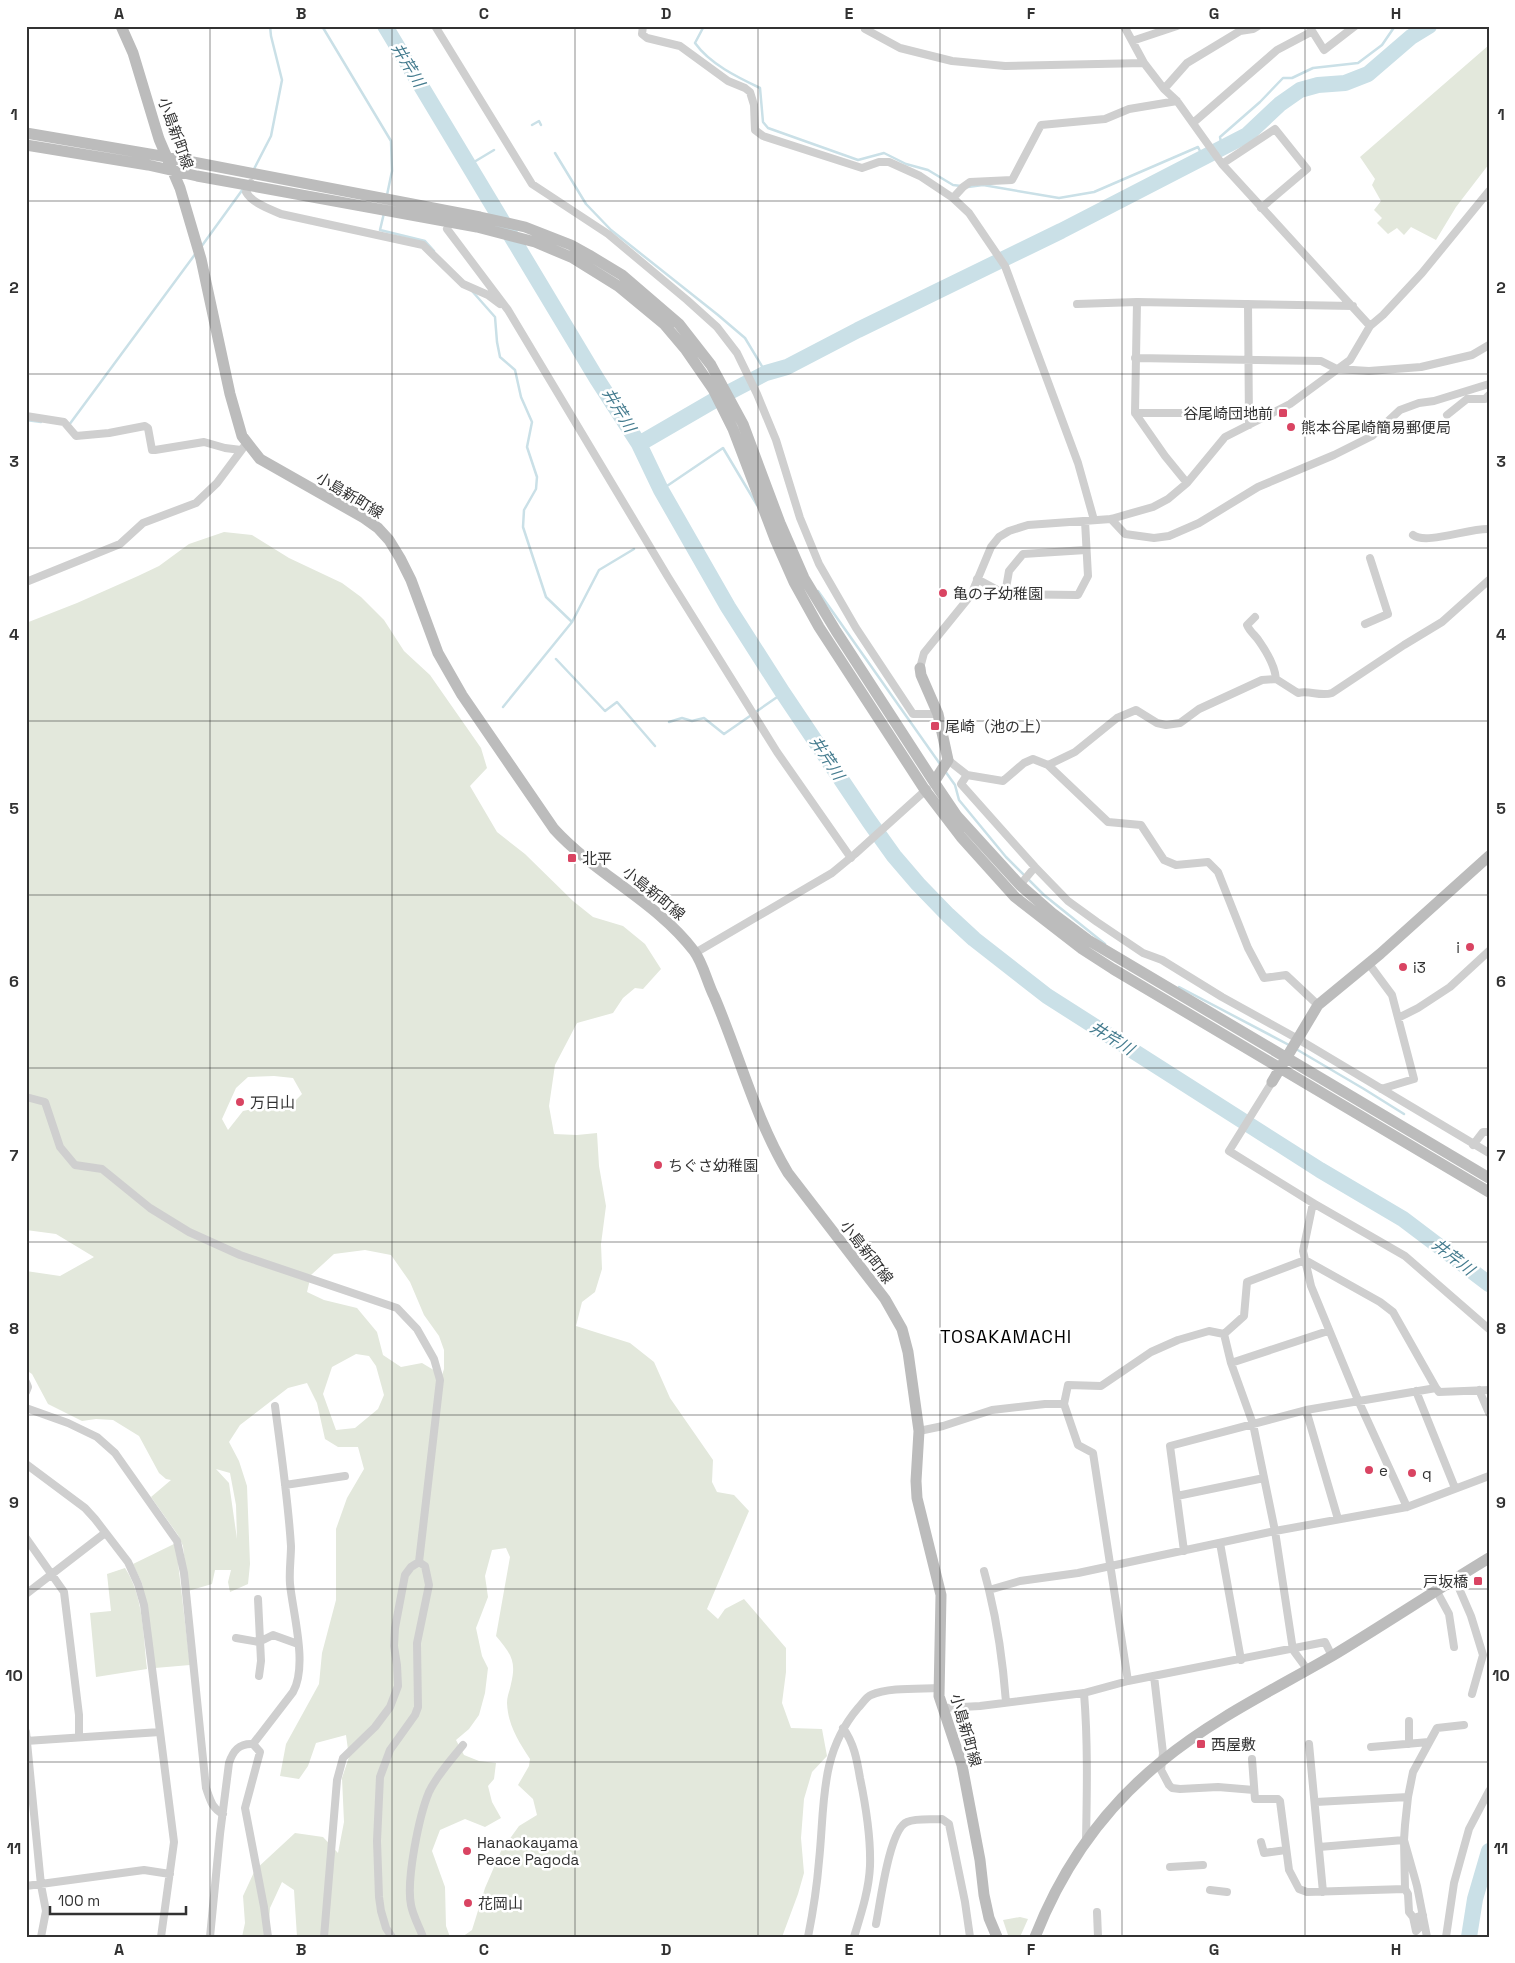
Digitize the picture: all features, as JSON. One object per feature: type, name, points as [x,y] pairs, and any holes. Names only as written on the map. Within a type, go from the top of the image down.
[{"type":"street","name":"小島新町線","points":[[121,26],[132,53],[159,139],[180,188],[202,259],[237,423],[244,447],[285,474],[364,518],[378,528],[389,540],[410,580],[438,653],[462,695],[554,829],[572,848],[666,921],[695,953],[734,1044],[760,1117],[775,1152],[788,1173],[885,1299],[898,1319],[908,1352],[919,1431],[916,1481],[917,1498],[941,1595],[940,1696],[962,1765],[980,1860],[984,1895],[989,1918],[998,1937]]},
{"type":"street","points":[[435,26],[532,184],[608,234],[688,300],[717,327],[737,353],[776,440],[807,537],[833,588],[856,628],[914,714],[938,714]]},
{"type":"street","points":[[643,26],[642,34],[647,38],[680,46],[728,81],[750,92],[754,104],[755,130],[763,136],[862,168],[879,162],[889,162],[920,176],[952,198],[969,213],[1005,266],[1078,464],[1094,520]]},
{"type":"street","points":[[867,26],[865,29],[900,48],[952,61],[1005,66],[1144,63]]},
{"type":"street","points":[[1124,26],[1144,63],[1177,101],[1222,164],[1370,326]]},
{"type":"street","points":[[1132,41],[1177,26]]},
{"type":"street","points":[[1164,88],[1187,63],[1240,31],[1254,29],[1258,26]]},
{"type":"street","points":[[1193,123],[1277,50],[1310,29],[1324,50],[1355,26]]},
{"type":"street","points":[[952,198],[962,187],[970,182],[1012,180],[1041,125],[1105,119],[1129,110],[1177,101]]},
{"type":"street","points":[[1222,164],[1275,129],[1307,169],[1261,208]]},
{"type":"street","points":[[26,133],[167,157],[525,227],[571,245],[622,275],[679,324],[711,365],[717,386],[738,426],[804,578],[836,631],[957,816],[1020,885],[1052,913],[1088,940],[1136,970],[1489,1178]]},
{"type":"street","points":[[26,145],[148,165],[250,186],[440,219],[535,242],[573,258],[618,286],[664,324],[717,386]]},
{"type":"street","points":[[256,174],[246,192],[248,196],[269,209],[281,214],[423,245],[463,284],[488,295],[508,310]]},
{"type":"street","points":[[1318,1005],[1286,975],[1264,978],[1248,948],[1218,872],[1208,862],[1176,865],[1164,860],[1141,825],[1108,822],[1048,765],[1033,760],[1024,763],[1003,781],[967,775],[948,760],[938,714],[921,675],[920,668],[924,653],[971,595],[991,547],[999,537],[1009,530],[1028,525],[1111,520],[1153,507],[1168,499],[1186,483],[1225,437],[1290,404],[1350,360],[1370,326],[1383,315],[1422,273],[1489,191]]},
{"type":"street","points":[[447,229],[508,310],[668,577],[777,752],[853,856]]},
{"type":"street","points":[[1077,304],[1137,302],[1353,306]]},
{"type":"street","points":[[1137,302],[1136,413],[1186,483]]},
{"type":"street","points":[[1248,304],[1249,425]]},
{"type":"street","points":[[1136,358],[1321,361],[1337,369],[1369,372],[1421,366],[1472,354],[1489,345]]},
{"type":"street","points":[[1111,520],[1124,534],[1154,538],[1169,536],[1199,523],[1258,486],[1327,458],[1372,436],[1400,410],[1419,403],[1434,401],[1489,385]]},
{"type":"street","points":[[1447,415],[1467,399],[1484,399],[1489,395]]},
{"type":"street","points":[[1136,413],[1249,413]]},
{"type":"street","points":[[26,416],[64,422],[76,436],[109,433],[145,426],[148,428],[152,450],[204,442],[225,448],[244,447]]},
{"type":"street","points":[[738,426],[775,539],[794,582],[819,627],[925,790],[961,837],[1014,897],[1046,923],[1113,969],[1285,1059],[1489,1192]]},
{"type":"street","points":[[26,582],[120,544],[143,523],[196,504],[217,483],[244,447]]},
{"type":"street","points":[[977,579],[1005,594],[1078,595],[1088,576],[1084,521]]},
{"type":"street","points":[[1413,535],[1427,540],[1477,529],[1489,529]]},
{"type":"street","points":[[1005,594],[1009,571],[1023,554],[1086,550]]},
{"type":"street","points":[[1366,624],[1388,614],[1370,558]]},
{"type":"street","points":[[1048,765],[1075,752],[1117,718],[1136,710],[1157,723],[1166,725],[1180,723],[1199,709],[1262,680],[1276,679],[1298,693],[1306,691],[1319,695],[1332,693],[1442,622],[1489,580]]},
{"type":"street","points":[[1255,617],[1247,625],[1251,633],[1259,640],[1275,672],[1276,679]]},
{"type":"street","points":[[695,953],[832,872],[853,856],[934,782],[948,760]]},
{"type":"street","points":[[967,775],[961,784],[1068,901],[1143,953],[1162,960],[1222,998],[1298,1038],[1489,1153]]},
{"type":"street","points":[[1489,856],[1369,964],[1318,1005],[1229,1151],[1313,1203],[1405,1256],[1489,1329]]},
{"type":"street","points":[[1020,885],[1035,867]]},
{"type":"street","points":[[1398,1018],[1418,1008],[1450,987],[1489,951]]},
{"type":"street","points":[[1136,970],[1143,953]]},
{"type":"street","points":[[1369,964],[1392,995],[1414,1079],[1381,1089]]},
{"type":"street","points":[[26,1097],[45,1102],[60,1147],[75,1165],[102,1169],[150,1208],[189,1232],[240,1254],[397,1308],[417,1329],[434,1359],[440,1380],[419,1562]]},
{"type":"street","points":[[1473,1144],[1484,1132],[1489,1132]]},
{"type":"street","points":[[1313,1203],[1303,1251],[1311,1286],[1328,1331],[1407,1507]]},
{"type":"street","points":[[1224,1334],[1244,1316],[1247,1282],[1305,1260]]},
{"type":"street","points":[[1305,1260],[1380,1302],[1393,1312],[1439,1392],[1489,1390]]},
{"type":"street","points":[[1128,1681],[1093,1453],[1078,1445],[1064,1404],[1068,1385],[1101,1386],[1151,1352],[1178,1340],[1209,1331],[1224,1334]]},
{"type":"street","points":[[1231,1363],[1328,1331]]},
{"type":"street","points":[[1224,1334],[1231,1363],[1253,1424],[1275,1531],[1293,1650],[1307,1669]]},
{"type":"street","points":[[26,1382],[28,1387],[26,1392]]},
{"type":"street","points":[[1184,1551],[1170,1446],[1306,1410],[1436,1388]]},
{"type":"street","points":[[1479,1390],[1489,1413]]},
{"type":"street","points":[[1416,1391],[1455,1488]]},
{"type":"street","points":[[919,1431],[943,1426],[992,1410],[1064,1404]]},
{"type":"street","points":[[210,1937],[223,1814],[232,1755],[238,1746],[253,1744],[298,1685],[300,1664],[290,1582],[291,1548],[285,1485],[274,1406]]},
{"type":"street","points":[[26,1408],[68,1423],[97,1437],[115,1453],[177,1542],[184,1573],[206,1788],[216,1811],[223,1814]]},
{"type":"street","points":[[1306,1410],[1338,1519]]},
{"type":"street","points":[[26,1464],[85,1508],[128,1562],[138,1584],[144,1606],[174,1842],[161,1937]]},
{"type":"street","points":[[285,1485],[345,1476]]},
{"type":"street","points":[[989,1590],[1020,1581],[1111,1567],[1275,1531],[1407,1507],[1489,1476]]},
{"type":"street","points":[[1177,1496],[1264,1478]]},
{"type":"street","points":[[26,1594],[105,1533]]},
{"type":"street","points":[[26,1538],[64,1592],[79,1715],[79,1736]]},
{"type":"street","points":[[1220,1543],[1241,1660]]},
{"type":"street","points":[[1036,1937],[1046,1910],[1086,1841],[1133,1787],[1162,1761],[1199,1734],[1332,1656],[1489,1558]]},
{"type":"street","points":[[324,1937],[336,1780],[343,1758],[375,1727],[390,1707],[398,1686],[394,1637],[405,1575],[410,1567],[419,1562]]},
{"type":"street","points":[[392,1937],[386,1928],[379,1898],[377,1841],[380,1777],[390,1750],[415,1715],[418,1707],[417,1643],[430,1585],[425,1566],[419,1562]]},
{"type":"street","points":[[984,1571],[997,1624],[1004,1667],[1006,1702]]},
{"type":"street","points":[[1455,1579],[1471,1616],[1483,1655],[1472,1694]]},
{"type":"street","points":[[1436,1590],[1449,1614],[1454,1647]]},
{"type":"street","points":[[258,1598],[261,1661],[259,1676]]},
{"type":"street","points":[[236,1638],[259,1642],[273,1635],[298,1644]]},
{"type":"street","points":[[944,1708],[948,1706],[980,1706],[1084,1693],[1128,1681],[1293,1650],[1325,1642],[1332,1656]]},
{"type":"street","points":[[1154,1676],[1162,1748],[1162,1774],[1172,1788],[1186,1790],[1218,1787],[1254,1790]]},
{"type":"street","points":[[808,1937],[819,1860],[822,1801],[832,1751],[844,1728],[869,1696],[901,1690],[939,1688]]},
{"type":"street","points":[[1084,1693],[1088,1758],[1085,1819],[1086,1841]]},
{"type":"street","points":[[1409,1721],[1409,1744]]},
{"type":"street","points":[[1423,1915],[1417,1916],[1418,1929],[1416,1930],[1413,1917],[1409,1912],[1408,1894],[1405,1889],[1404,1840],[1408,1797],[1413,1772],[1437,1728],[1464,1725]]},
{"type":"street","points":[[844,1728],[851,1738],[856,1756],[869,1831],[870,1867],[864,1905],[854,1937]]},
{"type":"street","points":[[26,1732],[41,1885],[46,1911],[41,1937]]},
{"type":"street","points":[[27,1741],[160,1732]]},
{"type":"street","points":[[1371,1747],[1429,1742]]},
{"type":"street","points":[[253,1744],[260,1752],[245,1808],[268,1937]]},
{"type":"street","points":[[1309,1744],[1316,1802],[1323,1892]]},
{"type":"street","points":[[423,1937],[413,1913],[409,1888],[410,1876],[430,1792],[462,1745]]},
{"type":"street","points":[[1252,1759],[1254,1797],[1257,1800],[1278,1799],[1280,1801],[1289,1870],[1299,1889],[1308,1892],[1405,1889]]},
{"type":"street","points":[[1446,1937],[1454,1883],[1469,1829],[1489,1791]]},
{"type":"street","points":[[1316,1802],[1408,1797]]},
{"type":"street","points":[[876,1924],[889,1856],[902,1826],[907,1822],[942,1818],[949,1824],[970,1937]]},
{"type":"street","points":[[1319,1847],[1404,1840]]},
{"type":"street","points":[[1404,1840],[1411,1860],[1427,1937]]},
{"type":"street","points":[[1260,1842],[1264,1854],[1286,1850]]},
{"type":"street","points":[[1170,1867],[1203,1865]]},
{"type":"street","points":[[26,1886],[144,1870],[170,1874]]},
{"type":"street","points":[[1210,1890],[1227,1892]]},
{"type":"street","points":[[1097,1912],[1098,1937]]},
{"type":"shaded area","points":[[1489,45],[1489,164],[1456,207],[1436,240],[1411,227],[1404,235],[1397,228],[1388,234],[1377,223],[1382,218],[1374,210],[1381,201],[1372,185],[1375,179],[1360,157]]},
{"type":"shaded area","points":[[224,532],[252,535],[289,558],[342,583],[361,597],[384,620],[404,651],[430,675],[481,748],[487,768],[470,786],[497,832],[525,854],[573,901],[593,917],[623,926],[645,944],[661,969],[643,989],[635,988],[623,998],[613,1013],[577,1023],[555,1065],[549,1106],[554,1134],[577,1135],[597,1133],[599,1166],[606,1206],[601,1244],[602,1269],[595,1292],[582,1302],[576,1326],[630,1343],[654,1362],[670,1398],[713,1460],[712,1482],[717,1492],[734,1495],[749,1511],[707,1609],[718,1619],[725,1609],[744,1599],[786,1648],[786,1672],[782,1703],[791,1728],[822,1729],[827,1756],[812,1772],[804,1799],[801,1838],[804,1873],[782,1937],[462,1937],[472,1930],[485,1888],[501,1851],[519,1826],[537,1815],[533,1799],[518,1785],[529,1766],[530,1759],[509,1719],[507,1700],[513,1676],[513,1663],[508,1652],[496,1636],[510,1557],[506,1548],[492,1550],[485,1576],[488,1597],[476,1628],[482,1656],[488,1668],[485,1693],[479,1715],[469,1729],[456,1740],[464,1755],[479,1761],[496,1763],[494,1779],[488,1786],[492,1802],[501,1818],[485,1827],[465,1819],[440,1830],[432,1851],[445,1887],[446,1926],[450,1937],[297,1937],[294,1890],[282,1882],[270,1908],[268,1937],[242,1937],[245,1923],[243,1896],[255,1870],[295,1833],[323,1837],[338,1853],[344,1822],[342,1778],[349,1757],[346,1735],[316,1743],[308,1766],[299,1779],[280,1776],[286,1744],[319,1684],[322,1653],[336,1600],[336,1529],[347,1498],[364,1469],[358,1447],[338,1447],[325,1439],[317,1403],[307,1383],[288,1388],[240,1425],[229,1442],[239,1461],[247,1486],[250,1564],[248,1584],[230,1592],[228,1582],[231,1570],[215,1570],[212,1584],[188,1591],[183,1546],[178,1535],[151,1497],[171,1480],[166,1479],[159,1473],[139,1436],[113,1420],[96,1419],[82,1421],[48,1404],[32,1374],[26,1370],[26,1271],[60,1276],[94,1257],[56,1234],[26,1230],[26,623],[77,603],[159,566],[189,544]],"holes":[[[274,1076],[293,1078],[302,1094],[292,1104],[280,1103],[243,1111],[228,1130],[222,1119],[236,1088],[248,1077]],[[365,1250],[391,1255],[410,1282],[424,1315],[439,1336],[444,1350],[444,1369],[442,1375],[422,1363],[401,1367],[383,1355],[377,1332],[357,1308],[324,1300],[307,1292],[311,1275],[334,1254]],[[356,1354],[369,1356],[376,1366],[384,1395],[378,1409],[355,1428],[336,1430],[323,1394],[332,1367]],[[216,1469],[230,1473],[236,1505],[237,1539],[229,1483]]]},
{"type":"shaded area","points":[[174,1544],[177,1554],[190,1665],[155,1668],[142,1583],[133,1564]]},
{"type":"shaded area","points":[[125,1568],[136,1591],[139,1604],[147,1669],[96,1677],[90,1613],[111,1611],[107,1574]]},
{"type":"shaded area","points":[[1020,1917],[1028,1919],[1020,1937],[1008,1935],[1003,1920]]},
{"type":"waterway","points":[[253,171],[271,136],[282,80],[270,26]]},
{"type":"waterway","points":[[322,26],[391,141],[392,171],[387,195]]},
{"type":"waterway","name":"井芹川","points":[[385,26],[597,379],[639,444],[661,490],[728,607],[869,821],[894,856],[918,884],[974,939],[1047,996],[1320,1170],[1403,1219],[1489,1284]]},
{"type":"waterway","points":[[704,26],[695,43],[716,64],[760,88],[763,122],[768,128],[858,160],[884,153],[906,164],[928,170],[953,185],[961,186]]},
{"type":"waterway","points":[[1222,148],[1220,137],[1260,102],[1283,78],[1292,78],[1313,68],[1358,63],[1382,45],[1395,26]]},
{"type":"waterway","points":[[639,444],[766,373],[787,367],[858,330],[1061,231],[1247,135],[1280,104],[1300,90],[1318,85],[1345,83],[1368,74],[1411,37],[1429,26]]},
{"type":"waterway","points":[[532,125],[539,121],[541,125]]},
{"type":"waterway","points":[[968,187],[983,185],[1059,198],[1094,192],[1198,147],[1203,157]]},
{"type":"waterway","points":[[469,165],[494,150]]},
{"type":"waterway","points":[[555,153],[586,204],[611,230],[745,338],[766,373]]},
{"type":"waterway","points":[[201,247],[243,189]]},
{"type":"waterway","points":[[384,213],[380,230],[425,241],[434,251]]},
{"type":"waterway","points":[[69,425],[196,253]]},
{"type":"waterway","points":[[472,291],[495,317],[500,357],[515,370],[521,397],[532,422],[527,447],[537,477],[536,489],[524,510],[523,527],[546,597],[572,622],[503,707]]},
{"type":"waterway","points":[[26,420],[41,422]]},
{"type":"waterway","points":[[661,490],[723,448],[757,505]]},
{"type":"waterway","points":[[572,622],[599,570],[634,549]]},
{"type":"waterway","points":[[818,591],[940,764]]},
{"type":"waterway","points":[[556,659],[605,711],[617,702],[655,746]]},
{"type":"waterway","points":[[669,722],[682,718],[692,721],[704,718],[724,734],[783,693]]},
{"type":"waterway","points":[[945,771],[955,785],[959,800],[1006,857],[1044,895],[1105,944]]},
{"type":"waterway","points":[[1179,987],[1289,1045]]},
{"type":"waterway","points":[[1296,1049],[1404,1114]]},
{"type":"waterway","name":"井芹川","points":[[1469,1937],[1475,1899],[1489,1851]]},
{"type":"place","name":"谷尾崎団地前","points":[[1283,413]]},
{"type":"place","name":"熊本谷尾崎簡易郵便局","points":[[1291,427]]},
{"type":"place","name":"亀の子幼稚園","points":[[943,593]]},
{"type":"place","name":"尾崎（池の上）","points":[[935,726]]},
{"type":"place","name":"北平","points":[[572,858]]},
{"type":"place","name":"i","points":[[1470,947]]},
{"type":"place","name":"i3","points":[[1403,967]]},
{"type":"place","name":"万日山","points":[[240,1102]]},
{"type":"place","name":"ちぐさ幼稚園","points":[[658,1165]]},
{"type":"place","name":"e","points":[[1369,1470]]},
{"type":"place","name":"q","points":[[1412,1473]]},
{"type":"place","name":"戸坂橋","points":[[1478,1581]]},
{"type":"place","name":"西屋敷","points":[[1201,1744]]},
{"type":"place","name":"Hanaokayama Peace Pagoda","points":[[467,1851]]},
{"type":"place","name":"花岡山","points":[[468,1903]]},
{"type":"district","name":"TOSAKAMACHI","points":[[1006,1336]]}]
